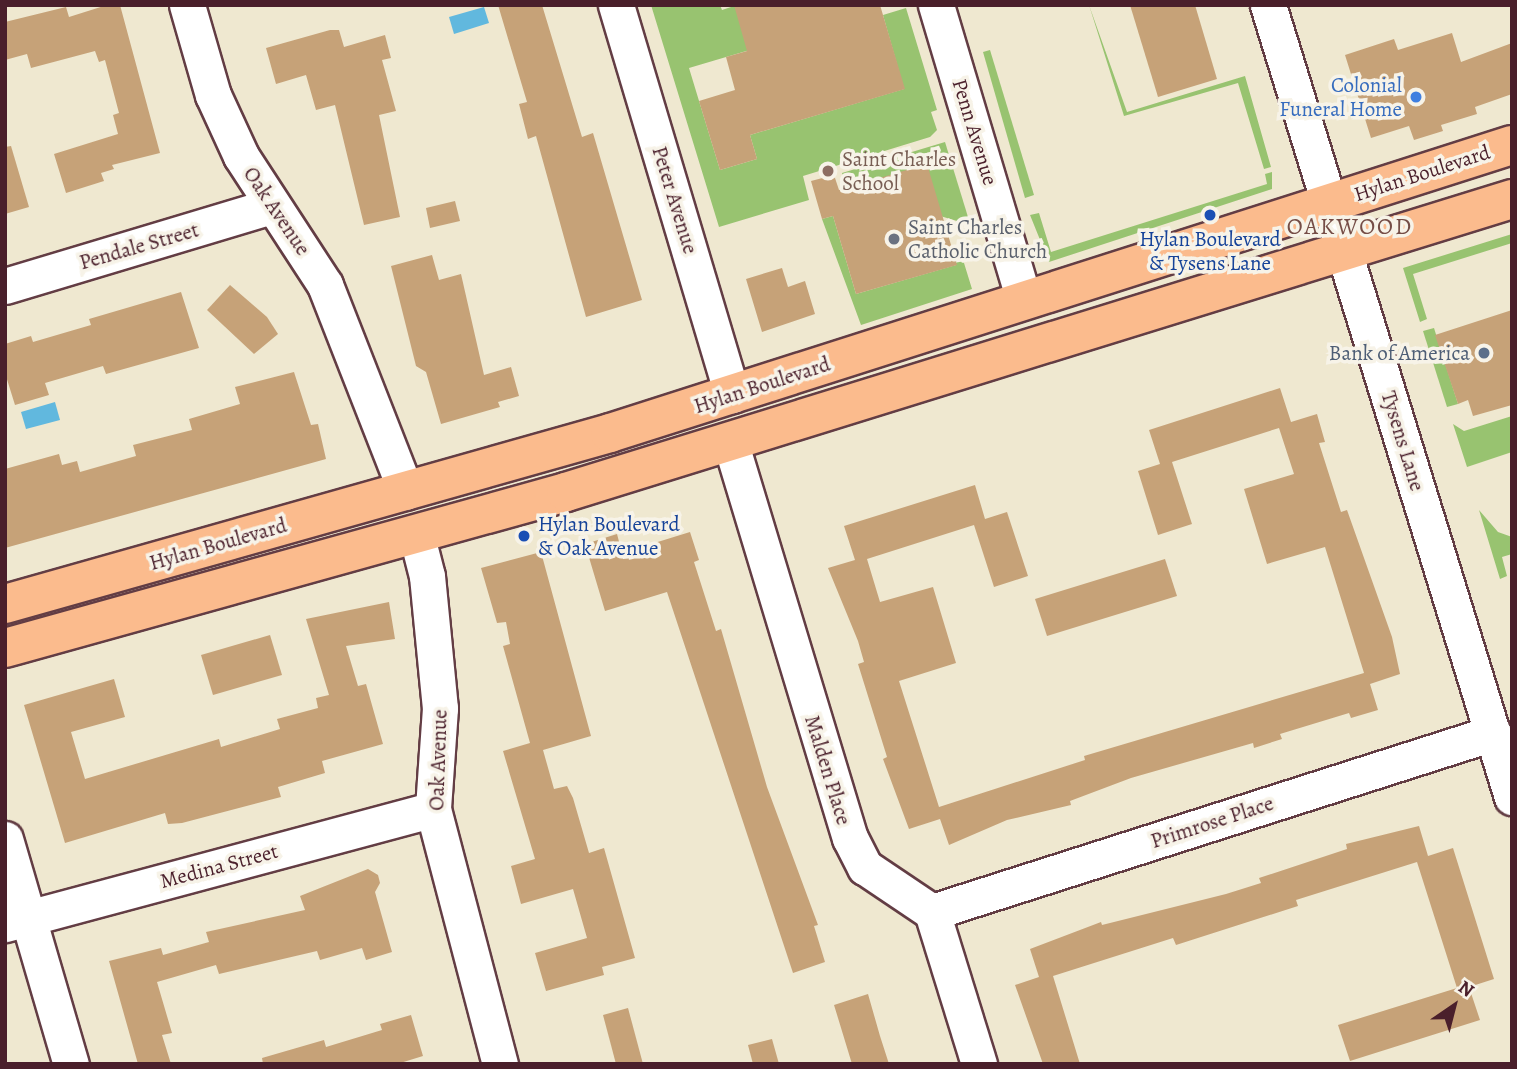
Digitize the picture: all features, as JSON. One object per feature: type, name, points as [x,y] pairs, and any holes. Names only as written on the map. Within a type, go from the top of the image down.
[{"type":"main road","name":"Hylan Boulevard","points":[[5,604],[406,492],[732,395],[1512,145]]},
{"type":"main road","name":"Hylan Boulevard","points":[[5,648],[416,533],[730,441],[1345,253],[1512,199]]},
{"type":"street","name":"Oak Avenue","points":[[187,5],[213,95],[241,156],[325,285],[406,492]]},
{"type":"street","name":"Peter Avenue","points":[[616,5],[732,395]]},
{"type":"street","name":"Penn Avenue","points":[[936,5],[1024,300]]},
{"type":"street","name":"Tysens Lane","points":[[1268,5],[1512,797]]},
{"type":"street","name":"Pendale Street","points":[[5,286],[272,206]]},
{"type":"street","name":"Malden Place","points":[[730,441],[850,838],[865,867],[932,912]]},
{"type":"street","name":"Oak Avenue","points":[[416,533],[427,576],[440,708],[433,809],[500,1064]]},
{"type":"street","name":"Primrose Place","points":[[932,912],[1493,733]]},
{"type":"street","name":"Medina Street","points":[[16,921],[433,809]]},
{"type":"street","points":[[5,839],[16,921],[71,1064]]},
{"type":"street","points":[[932,912],[979,1064]]},
{"type":"green space","points":[[651,5],[720,5],[722,10],[734,6],[800,35],[689,68],[720,170],[757,159],[750,135],[904,89],[883,15],[906,8],[937,110],[931,112],[937,130],[930,137],[803,176],[809,200],[719,227]]},
{"type":"green space","points":[[1089,5],[1127,112],[1245,76],[1271,167],[1264,169],[1238,83],[1124,116]]},
{"type":"green space","points":[[990,50],[1034,195],[1025,198],[983,52]]},
{"type":"green space","points":[[945,142],[968,217],[957,221],[846,188],[842,173]]},
{"type":"green space","points":[[1272,172],[1272,189],[1049,262],[1030,215],[1039,213],[1051,252],[1267,184],[1265,174]]},
{"type":"green space","points":[[833,216],[856,294],[956,265],[955,259],[964,263],[972,289],[861,325],[822,219]]},
{"type":"green space","points":[[1512,234],[1512,243],[1413,274],[1427,319],[1420,322],[1403,268]]},
{"type":"green space","points":[[1434,328],[1458,404],[1447,407],[1423,331]]},
{"type":"green space","points":[[1512,416],[1512,452],[1467,467],[1453,424],[1464,431]]},
{"type":"green space","points":[[1479,510],[1498,532],[1512,537],[1512,554],[1502,557],[1507,576],[1500,579]]},
{"type":"water","points":[[484,7],[489,23],[454,34],[449,17]]},
{"type":"water","points":[[55,402],[60,420],[26,429],[21,412]]},
{"type":"building","points":[[107,5],[120,5],[160,153],[112,165],[114,169],[101,173],[104,181],[66,193],[54,154],[118,134],[113,115],[119,113],[105,60],[99,62],[95,51],[31,68],[27,54],[5,60],[5,22],[66,7],[69,17]]},
{"type":"building","points":[[498,5],[542,5],[582,137],[593,133],[642,300],[586,317],[536,136],[528,139],[519,104],[527,102]]},
{"type":"building","points":[[734,5],[880,5],[905,89],[750,135],[757,159],[720,170],[699,101],[735,90],[726,57],[747,51]]},
{"type":"building","points":[[1130,5],[1195,5],[1217,79],[1158,97]]},
{"type":"building","points":[[330,30],[339,30],[344,47],[385,35],[391,58],[382,60],[396,111],[379,115],[400,217],[364,225],[335,105],[316,110],[306,75],[276,84],[266,48]]},
{"type":"building","points":[[1452,33],[1461,62],[1512,43],[1512,94],[1475,107],[1477,114],[1441,125],[1443,131],[1414,140],[1409,126],[1371,138],[1345,55],[1394,39],[1398,50]]},
{"type":"building","points":[[11,146],[29,207],[5,214],[5,147]]},
{"type":"building","name":"Saint Charles Catholic Church","points":[[927,164],[957,265],[856,294],[833,216],[822,219],[811,181],[834,175],[839,190]]},
{"type":"building","points":[[455,201],[460,221],[430,228],[426,208]]},
{"type":"building","points":[[432,255],[439,280],[461,274],[484,375],[511,367],[519,396],[498,402],[500,407],[441,424],[426,372],[416,366],[391,266]]},
{"type":"building","points":[[782,268],[788,287],[805,281],[815,314],[762,332],[746,279]]},
{"type":"building","points":[[230,285],[267,317],[278,334],[254,354],[207,310]]},
{"type":"building","points":[[181,292],[199,348],[106,374],[103,366],[45,383],[49,395],[15,405],[5,373],[5,344],[31,336],[33,342],[91,325],[89,319]]},
{"type":"building","points":[[1512,310],[1512,405],[1473,416],[1468,400],[1458,404],[1435,335]]},
{"type":"building","points":[[294,372],[311,425],[318,424],[326,459],[5,548],[5,469],[59,454],[62,465],[77,461],[80,472],[136,456],[133,445],[192,430],[189,419],[240,404],[235,387]]},
{"type":"building","points":[[1280,388],[1291,422],[1317,414],[1325,442],[1319,443],[1341,512],[1347,510],[1392,637],[1400,674],[1370,684],[1378,710],[1351,718],[1349,713],[1280,734],[1282,739],[1254,748],[1253,743],[1131,778],[1070,801],[1071,805],[1007,820],[949,845],[940,819],[909,829],[883,759],[887,757],[858,664],[864,662],[858,641],[828,568],[855,560],[844,526],[975,485],[985,519],[1007,512],[1028,576],[994,587],[974,525],[867,559],[880,602],[933,587],[956,663],[899,681],[939,807],[1085,760],[1084,756],[1364,673],[1325,547],[1267,564],[1244,489],[1294,474],[1279,428],[1172,462],[1192,524],[1158,535],[1138,471],[1160,464],[1149,430]]},
{"type":"building","points":[[690,532],[699,560],[694,562],[716,631],[721,629],[767,787],[818,925],[814,926],[825,962],[793,973],[667,592],[605,611],[585,544],[617,534],[622,553]]},
{"type":"building","points":[[541,552],[591,736],[543,750],[554,789],[567,786],[573,798],[589,853],[604,848],[635,958],[602,967],[604,975],[546,991],[535,953],[587,938],[573,889],[521,904],[511,866],[535,859],[503,751],[530,743],[503,646],[510,644],[506,622],[497,623],[481,568]]},
{"type":"building","points":[[1165,559],[1177,596],[1047,636],[1035,599]]},
{"type":"building","points":[[389,602],[395,639],[346,646],[358,686],[366,684],[383,744],[322,761],[325,773],[278,787],[281,797],[182,823],[168,824],[165,813],[65,843],[24,705],[114,679],[125,717],[71,732],[85,779],[219,739],[221,747],[280,729],[277,719],[318,708],[316,698],[329,695],[306,619]]},
{"type":"building","points":[[270,635],[282,675],[213,695],[201,655]]},
{"type":"building","points":[[1419,826],[1428,856],[1453,848],[1494,979],[1469,987],[1480,1020],[1350,1061],[1338,1025],[1457,988],[1417,862],[1296,900],[1298,906],[1176,945],[1173,938],[1053,976],[1080,1064],[1043,1064],[1015,985],[1039,977],[1030,949],[1101,922],[1102,925],[1261,883],[1259,878],[1347,849],[1346,844]]},
{"type":"building","points":[[368,869],[378,875],[380,883],[375,892],[392,952],[366,960],[362,948],[320,960],[317,951],[219,974],[216,965],[157,982],[172,1033],[162,1035],[171,1064],[138,1064],[109,961],[161,948],[163,955],[209,942],[206,932],[305,910],[300,896]]},
{"type":"building","points":[[868,994],[889,1064],[852,1064],[834,1005]]},
{"type":"building","points":[[628,1008],[643,1064],[616,1064],[603,1015]]},
{"type":"building","points":[[411,1015],[423,1056],[397,1064],[263,1064],[262,1058],[324,1040],[326,1047],[382,1030],[380,1024]]},
{"type":"building","points":[[772,1039],[779,1064],[753,1064],[748,1045]]},
{"type":"place","name":"Colonial Funeral Home","points":[[1416,97]]},
{"type":"place","name":"Saint Charles School","points":[[828,171]]},
{"type":"place","name":"Hylan Boulevard & Tysens Lane","points":[[1210,215]]},
{"type":"place","name":"Saint Charles Catholic Church","points":[[894,239]]},
{"type":"place","name":"Bank of America","points":[[1484,353]]},
{"type":"place","name":"Hylan Boulevard & Oak Avenue","points":[[524,536]]},
{"type":"district","name":"OAKWOOD","points":[[1350,227]]}]
